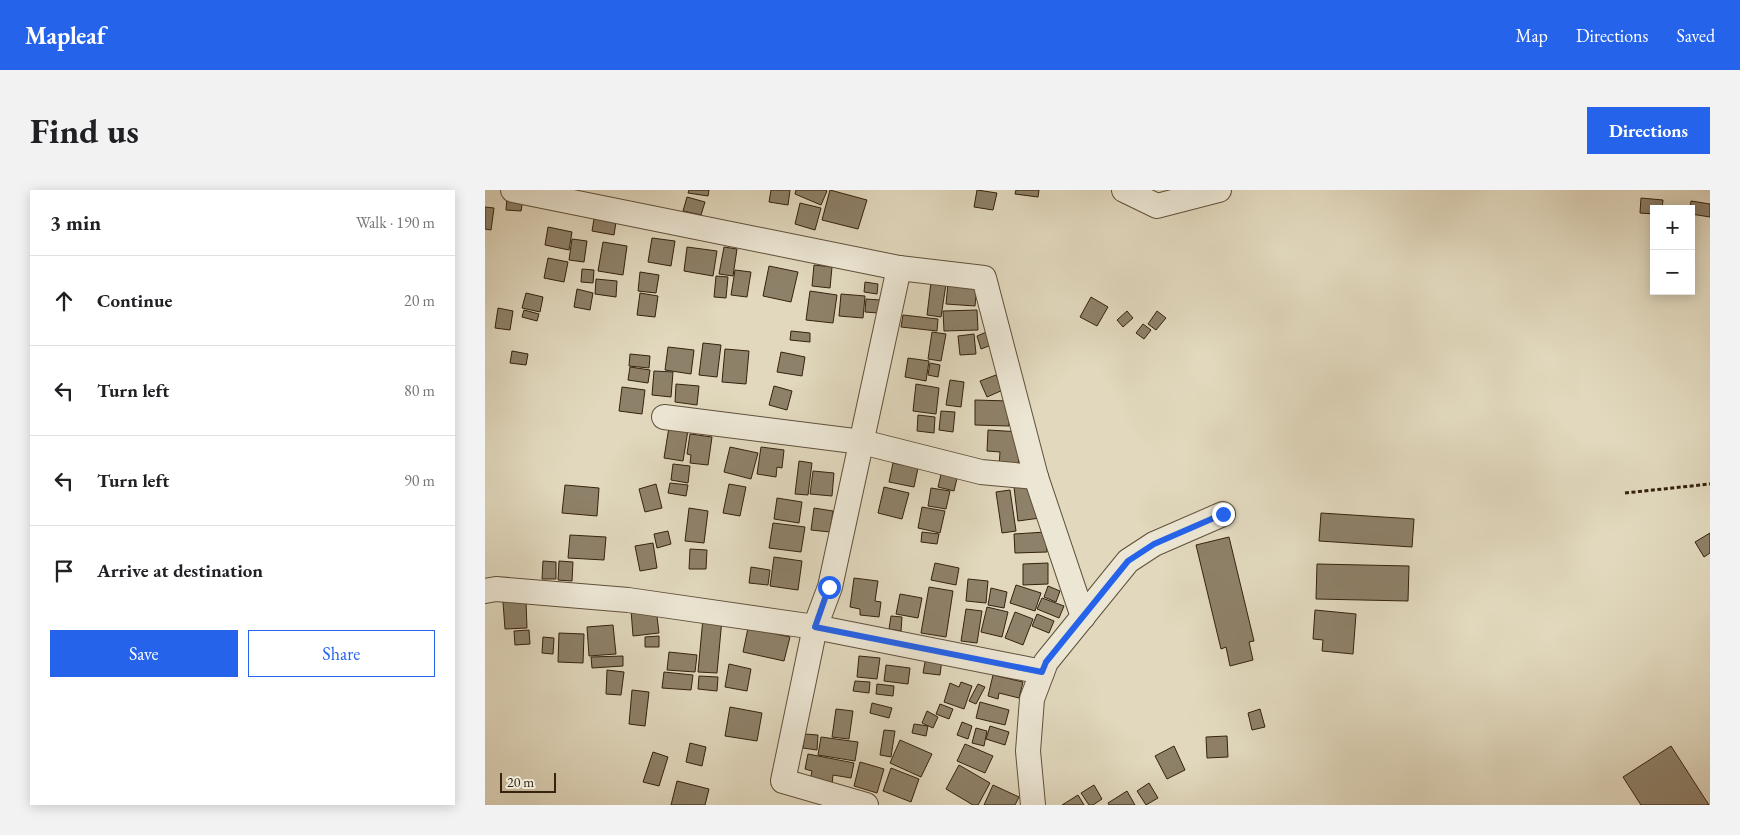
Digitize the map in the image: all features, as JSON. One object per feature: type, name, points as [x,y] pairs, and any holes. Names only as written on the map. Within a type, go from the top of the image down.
[{"type":"street","points":[[513,190],[899,268],[983,278],[1037,477],[1083,617]]},
{"type":"street","points":[[1124,190],[1157,206],[1219,190]]},
{"type":"street","points":[[866,805],[783,782],[815,627],[829,587],[899,268]]},
{"type":"street","points":[[664,417],[862,442],[981,472],[1037,477]]},
{"type":"street","points":[[1033,805],[1028,751],[1032,699],[1046,662],[1128,561],[1154,544],[1223,514]]},
{"type":"street","points":[[485,591],[496,589],[628,600],[815,627],[1042,672]]},
{"type":"path","points":[[1625,493],[1710,484]]},
{"type":"building","points":[[689,190],[709,190],[708,196],[688,193]]},
{"type":"building","points":[[771,190],[790,190],[788,205],[769,202]]},
{"type":"building","points":[[796,190],[827,191],[821,205],[795,194]]},
{"type":"building","points":[[830,190],[867,200],[858,229],[822,220]]},
{"type":"building","points":[[977,190],[997,193],[993,210],[974,207]]},
{"type":"building","points":[[1016,190],[1039,190],[1038,197],[1015,194]]},
{"type":"building","points":[[687,197],[705,202],[701,215],[683,211]]},
{"type":"building","points":[[507,198],[523,199],[521,211],[506,210]]},
{"type":"building","points":[[1641,198],[1663,200],[1662,205],[1650,205],[1650,214],[1640,213]]},
{"type":"building","points":[[1691,201],[1710,204],[1710,217],[1695,215],[1695,205],[1690,205]]},
{"type":"building","points":[[800,203],[821,208],[815,230],[795,224]]},
{"type":"building","points":[[485,207],[494,208],[491,230],[485,229]]},
{"type":"building","points":[[594,219],[616,222],[614,235],[592,231]]},
{"type":"building","points":[[548,227],[572,232],[569,250],[545,245]]},
{"type":"building","points":[[652,238],[675,241],[671,266],[648,262]]},
{"type":"building","points":[[572,239],[587,241],[584,262],[569,260]]},
{"type":"building","points":[[603,242],[627,246],[623,275],[598,271]]},
{"type":"building","points":[[687,247],[717,251],[713,276],[684,271]]},
{"type":"building","points":[[724,247],[737,249],[733,276],[719,274]]},
{"type":"building","points":[[548,258],[568,262],[564,282],[544,278]]},
{"type":"building","points":[[814,265],[832,267],[830,288],[812,286]]},
{"type":"building","points":[[769,266],[798,272],[791,302],[763,296]]},
{"type":"building","points":[[582,269],[594,270],[593,283],[581,282]]},
{"type":"building","points":[[735,270],[751,272],[747,297],[731,295]]},
{"type":"building","points":[[640,272],[659,275],[656,293],[638,291]]},
{"type":"building","points":[[716,276],[728,277],[726,298],[714,297]]},
{"type":"building","points":[[596,279],[617,281],[616,297],[595,294]]},
{"type":"building","points":[[865,282],[878,284],[877,294],[864,292]]},
{"type":"building","points":[[931,282],[946,284],[941,317],[927,315]]},
{"type":"building","points":[[948,283],[977,286],[975,306],[946,304]]},
{"type":"building","points":[[577,289],[593,293],[590,310],[574,307]]},
{"type":"building","points":[[810,291],[837,295],[833,323],[806,320]]},
{"type":"building","points":[[526,293],[543,297],[540,312],[522,308]]},
{"type":"building","points":[[640,293],[658,296],[655,317],[637,315]]},
{"type":"building","points":[[841,294],[865,296],[863,318],[839,316]]},
{"type":"building","points":[[1091,297],[1108,307],[1097,326],[1080,317]]},
{"type":"building","points":[[866,299],[880,300],[878,313],[865,312]]},
{"type":"building","points":[[498,308],[513,311],[510,330],[495,328]]},
{"type":"building","points":[[524,310],[539,314],[537,321],[522,317]]},
{"type":"building","points":[[977,310],[978,330],[944,331],[943,311]]},
{"type":"building","points":[[1127,311],[1133,318],[1123,327],[1117,320]]},
{"type":"building","points":[[1157,311],[1166,318],[1156,330],[1148,324]]},
{"type":"building","points":[[903,315],[938,319],[937,331],[901,327]]},
{"type":"building","points":[[1143,324],[1151,330],[1144,339],[1136,333]]},
{"type":"building","points":[[791,331],[810,333],[810,342],[790,340]]},
{"type":"building","points":[[989,331],[994,344],[981,349],[977,336]]},
{"type":"building","points":[[932,332],[946,334],[941,361],[928,359]]},
{"type":"building","points":[[974,334],[976,354],[960,355],[958,336]]},
{"type":"building","points":[[703,343],[721,345],[717,377],[699,375]]},
{"type":"building","points":[[668,347],[694,350],[691,374],[665,370]]},
{"type":"building","points":[[725,349],[749,351],[746,384],[722,382]]},
{"type":"building","points":[[512,351],[528,354],[526,365],[510,363]]},
{"type":"building","points":[[781,352],[805,357],[802,376],[777,372]]},
{"type":"building","points":[[630,354],[650,356],[649,368],[629,366]]},
{"type":"building","points":[[908,358],[929,361],[926,381],[905,377]]},
{"type":"building","points":[[930,363],[940,365],[938,377],[928,375]]},
{"type":"building","points":[[630,367],[650,370],[648,383],[628,380]]},
{"type":"building","points":[[654,371],[673,372],[671,397],[652,395]]},
{"type":"building","points":[[996,375],[1003,390],[987,397],[980,381]]},
{"type":"building","points":[[950,380],[964,382],[961,407],[946,405]]},
{"type":"building","points":[[676,384],[699,386],[697,405],[675,402]]},
{"type":"building","points":[[916,384],[939,388],[936,414],[913,411]]},
{"type":"building","points":[[774,386],[792,391],[787,410],[769,405]]},
{"type":"building","points":[[622,387],[645,390],[642,414],[619,411]]},
{"type":"building","points":[[975,400],[1009,401],[1009,426],[975,425]]},
{"type":"building","points":[[941,411],[955,412],[953,432],[939,430]]},
{"type":"building","points":[[918,415],[935,417],[934,433],[917,431]]},
{"type":"building","points":[[669,427],[688,430],[683,461],[664,458]]},
{"type":"building","points":[[988,430],[1021,432],[1018,467],[999,466],[1000,452],[987,451]]},
{"type":"building","points":[[690,434],[712,437],[708,465],[690,463],[691,455],[687,454]]},
{"type":"building","points":[[730,447],[758,453],[751,479],[724,472]]},
{"type":"building","points":[[761,447],[784,450],[782,468],[777,467],[776,477],[757,474]]},
{"type":"building","points":[[799,461],[812,463],[808,495],[795,494]]},
{"type":"building","points":[[893,463],[918,468],[914,487],[889,482]]},
{"type":"building","points":[[673,464],[690,466],[688,483],[671,480]]},
{"type":"building","points":[[942,470],[958,474],[954,491],[938,487]]},
{"type":"building","points":[[813,471],[834,473],[832,496],[810,494]]},
{"type":"building","points":[[670,483],[688,485],[686,496],[668,493]]},
{"type":"building","points":[[656,484],[662,508],[645,512],[639,489]]},
{"type":"building","points":[[729,484],[746,487],[740,516],[723,513]]},
{"type":"building","points":[[1036,484],[1040,518],[1018,521],[1014,487]]},
{"type":"building","points":[[565,485],[599,488],[597,516],[562,513]]},
{"type":"building","points":[[884,487],[909,493],[902,519],[878,513]]},
{"type":"building","points":[[931,488],[950,491],[946,509],[928,506]]},
{"type":"building","points":[[1010,490],[1016,531],[1002,533],[996,492]]},
{"type":"building","points":[[777,498],[802,502],[799,523],[774,519]]},
{"type":"building","points":[[922,507],[945,511],[940,533],[918,528]]},
{"type":"building","points":[[689,508],[708,511],[704,543],[685,541]]},
{"type":"building","points":[[814,508],[833,511],[830,532],[811,530]]},
{"type":"building","points":[[1321,513],[1414,519],[1412,547],[1319,541]]},
{"type":"building","points":[[773,523],[805,527],[801,552],[769,548]]},
{"type":"building","points":[[668,531],[671,544],[657,548],[654,534]]},
{"type":"building","points":[[922,532],[939,534],[937,544],[921,542]]},
{"type":"building","points":[[1046,532],[1047,552],[1015,553],[1014,534]]},
{"type":"building","points":[[1710,533],[1710,553],[1704,557],[1695,542]]},
{"type":"building","points":[[570,535],[606,537],[604,560],[568,558]]},
{"type":"building","points":[[1229,537],[1254,641],[1249,642],[1253,660],[1230,666],[1226,647],[1221,649],[1196,545]]},
{"type":"building","points":[[653,543],[657,568],[640,571],[635,546]]},
{"type":"building","points":[[690,549],[707,550],[706,569],[689,569]]},
{"type":"building","points":[[774,557],[802,561],[798,590],[770,586]]},
{"type":"building","points":[[543,561],[556,562],[556,579],[542,579]]},
{"type":"building","points":[[559,561],[573,562],[572,581],[558,580]]},
{"type":"building","points":[[935,563],[959,568],[956,585],[931,580]]},
{"type":"building","points":[[1048,563],[1048,584],[1023,585],[1023,564]]},
{"type":"building","points":[[1317,564],[1409,566],[1408,601],[1316,599]]},
{"type":"building","points":[[751,567],[770,570],[768,585],[749,583]]},
{"type":"building","points":[[854,578],[878,581],[875,601],[881,602],[879,617],[860,615],[860,609],[850,607]]},
{"type":"building","points":[[968,579],[988,581],[986,603],[966,601]]},
{"type":"building","points":[[1016,585],[1041,593],[1035,611],[1010,603]]},
{"type":"building","points":[[1048,586],[1060,591],[1056,602],[1044,597]]},
{"type":"building","points":[[929,587],[953,591],[946,637],[921,633]]},
{"type":"building","points":[[991,588],[1007,592],[1004,608],[988,605]]},
{"type":"building","points":[[900,594],[922,598],[918,618],[896,614]]},
{"type":"building","points":[[1042,598],[1064,606],[1059,618],[1037,609]]},
{"type":"building","points":[[526,601],[527,628],[505,629],[503,602]]},
{"type":"building","points":[[987,607],[1008,612],[1002,637],[981,632]]},
{"type":"building","points":[[656,608],[659,633],[633,636],[631,610]]},
{"type":"building","points":[[966,609],[982,611],[977,643],[961,641]]},
{"type":"building","points":[[1315,610],[1356,614],[1353,654],[1322,651],[1323,640],[1313,639]]},
{"type":"building","points":[[1015,612],[1033,619],[1023,645],[1005,638]]},
{"type":"building","points":[[1037,614],[1054,621],[1049,633],[1032,626]]},
{"type":"building","points":[[891,616],[902,617],[901,631],[889,629]]},
{"type":"building","points":[[703,618],[722,619],[717,673],[698,672]]},
{"type":"building","points":[[613,625],[616,654],[589,656],[587,627]]},
{"type":"building","points":[[748,628],[790,637],[784,661],[743,652]]},
{"type":"building","points":[[529,630],[530,644],[515,645],[514,631]]},
{"type":"building","points":[[559,633],[584,634],[583,663],[558,662]]},
{"type":"building","points":[[659,636],[659,647],[645,647],[645,637]]},
{"type":"building","points":[[543,637],[554,638],[553,654],[542,653]]},
{"type":"building","points":[[669,652],[697,655],[695,672],[667,670]]},
{"type":"building","points":[[623,656],[623,666],[592,668],[591,657]]},
{"type":"building","points":[[859,656],[880,658],[877,679],[857,677]]},
{"type":"building","points":[[926,657],[942,659],[940,675],[923,673]]},
{"type":"building","points":[[729,664],[751,669],[747,691],[725,687]]},
{"type":"building","points":[[886,665],[910,668],[908,684],[884,681]]},
{"type":"building","points":[[607,670],[624,672],[621,695],[606,694]]},
{"type":"building","points":[[664,672],[693,675],[691,690],[662,688]]},
{"type":"building","points":[[993,675],[1023,682],[1019,698],[999,693],[998,699],[988,696]]},
{"type":"building","points":[[699,676],[718,677],[717,691],[698,689]]},
{"type":"building","points":[[855,681],[870,682],[869,693],[853,691]]},
{"type":"building","points":[[961,682],[972,686],[964,709],[944,702],[950,683],[959,687]]},
{"type":"building","points":[[877,684],[894,686],[893,696],[876,694]]},
{"type":"building","points":[[978,684],[985,687],[976,704],[969,701]]},
{"type":"building","points":[[632,690],[649,692],[645,726],[629,724]]},
{"type":"building","points":[[980,702],[1009,710],[1005,725],[976,718]]},
{"type":"building","points":[[872,703],[892,708],[889,718],[870,713]]},
{"type":"building","points":[[940,704],[953,709],[949,719],[936,714]]},
{"type":"building","points":[[730,707],[762,713],[757,741],[725,736]]},
{"type":"building","points":[[836,709],[853,711],[849,739],[832,737]]},
{"type":"building","points":[[1260,709],[1265,727],[1252,730],[1248,713]]},
{"type":"building","points":[[927,711],[938,717],[933,728],[922,723]]},
{"type":"building","points":[[962,722],[972,726],[968,739],[957,735]]},
{"type":"building","points":[[914,724],[928,726],[926,736],[912,733]]},
{"type":"building","points":[[990,726],[1009,732],[1005,745],[986,739]]},
{"type":"building","points":[[976,728],[987,731],[984,746],[972,743]]},
{"type":"building","points":[[884,730],[895,731],[891,757],[880,755]]},
{"type":"building","points":[[805,734],[818,735],[817,750],[803,748]]},
{"type":"building","points":[[1227,736],[1228,757],[1207,758],[1206,737]]},
{"type":"building","points":[[821,737],[858,742],[855,761],[818,755]]},
{"type":"building","points":[[900,740],[932,754],[921,777],[890,763]]},
{"type":"building","points":[[690,743],[706,747],[702,766],[686,762]]},
{"type":"building","points":[[965,744],[993,756],[985,773],[957,761]]},
{"type":"building","points":[[1174,746],[1185,770],[1167,779],[1155,756]]},
{"type":"building","points":[[1671,746],[1709,805],[1641,805],[1623,777]]},
{"type":"building","points":[[653,752],[668,757],[659,786],[643,782]]},
{"type":"building","points":[[808,754],[854,763],[851,778],[833,775],[832,785],[810,781],[812,771],[805,769]]},
{"type":"building","points":[[860,762],[884,769],[877,793],[854,786]]},
{"type":"building","points":[[959,765],[990,783],[978,805],[973,805],[946,789]]},
{"type":"building","points":[[891,768],[919,779],[911,802],[883,791]]},
{"type":"building","points":[[677,781],[709,789],[705,805],[671,805]]},
{"type":"building","points":[[1149,783],[1158,798],[1146,805],[1137,791]]},
{"type":"building","points":[[993,785],[1019,797],[1015,805],[984,805]]},
{"type":"building","points":[[1094,785],[1102,799],[1093,805],[1089,805],[1081,793]]},
{"type":"building","points":[[1127,791],[1135,805],[1109,805],[1108,803]]},
{"type":"building","points":[[1078,795],[1084,805],[1062,805]]},
{"type":"route","points":[[829,587],[815,627],[1042,672],[1046,662],[1128,561],[1154,544],[1223,514]]}]
